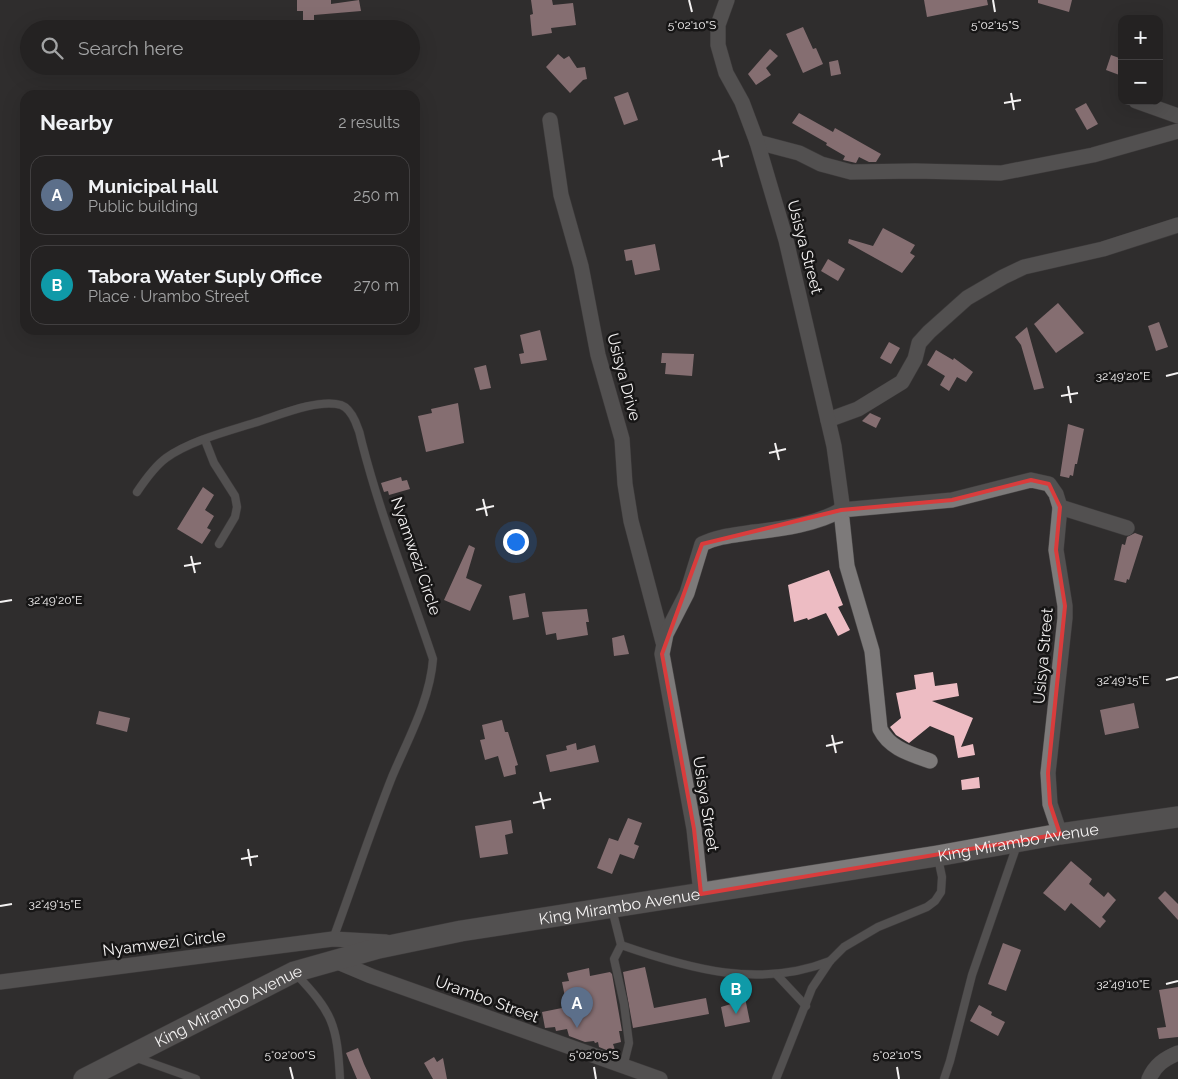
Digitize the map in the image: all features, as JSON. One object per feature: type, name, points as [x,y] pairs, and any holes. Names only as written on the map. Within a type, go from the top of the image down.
[{"type":"main road","name":"King Mirambo Avenue","points":[[84,1079],[294,972],[402,943],[1018,843],[1060,834],[1178,817]]},
{"type":"street","name":"Usisya Street","points":[[727,0],[718,25],[718,46],[726,73],[742,102],[757,142],[786,240],[840,477],[841,510]]},
{"type":"street","points":[[1147,105],[1178,116]]},
{"type":"street","name":"Usisya Drive","points":[[550,120],[561,195],[582,274],[598,355],[622,439],[625,484],[631,521],[664,642]]},
{"type":"street","points":[[757,142],[799,153],[821,164],[851,172],[915,170],[1002,173],[1085,157],[1178,131]]},
{"type":"street","points":[[828,420],[858,409],[902,382],[915,359],[919,343],[928,332],[967,298],[1003,277],[1024,267],[1103,249],[1178,225]]},
{"type":"street","name":"Usisya Street","points":[[700,894],[694,829],[664,665],[664,642],[687,593],[702,544],[712,539],[798,524],[841,510],[952,500],[1031,480],[1049,484],[1056,494],[1060,506],[1056,550],[1065,606],[1065,618],[1048,773],[1050,804],[1060,834]]},
{"type":"street","points":[[1060,506],[1126,528]]},
{"type":"street","points":[[841,510],[846,566],[872,651],[880,730],[884,738],[894,746],[930,761]]},
{"type":"street","name":"Nyamwezi Circle","points":[[0,982],[333,939],[402,943]]},
{"type":"street","name":"Urambo Street","points":[[333,960],[372,976],[660,1079]]},
{"type":"street","points":[[1149,1079],[1160,1064],[1178,1053]]},
{"type":"lane","name":"Nyamwezi Circle","points":[[137,492],[154,469],[166,458],[206,440],[238,428],[325,403],[343,405],[350,412],[360,435],[374,490],[433,659],[432,674],[426,696],[391,779],[333,939]]},
{"type":"lane","points":[[206,440],[214,463],[235,496],[237,507],[235,517],[219,544]]},
{"type":"lane","points":[[944,1079],[972,975],[1018,843]]},
{"type":"lane","points":[[776,1079],[812,988],[830,961],[844,947],[878,927],[927,907],[935,901],[941,892],[942,877],[938,856]]},
{"type":"lane","points":[[612,908],[622,945],[614,958],[624,1004],[629,1043],[623,1067]]},
{"type":"lane","points":[[622,945],[677,964],[711,971],[755,976],[777,975],[810,969],[830,961]]},
{"type":"lane","points":[[294,972],[315,994],[331,1017],[337,1042],[340,1079]]},
{"type":"lane","points":[[777,975],[806,1006]]},
{"type":"lane","points":[[131,1055],[196,1079]]},
{"type":"highlighted area","points":[[1031,480],[1049,484],[1060,507],[1056,550],[1065,606],[1048,773],[1050,804],[1060,834],[701,894],[694,829],[662,654],[702,544],[841,510],[952,500]]},
{"type":"building","points":[[297,0],[331,0],[331,4],[359,0],[361,11],[314,15],[314,20],[303,20],[303,11],[297,11]]},
{"type":"building","points":[[531,0],[552,0],[553,5],[573,3],[576,25],[551,28],[552,33],[532,36],[530,15],[533,14]]},
{"type":"building","points":[[924,0],[987,0],[988,5],[927,17]]},
{"type":"building","points":[[1038,0],[1072,0],[1069,12],[1038,3]]},
{"type":"building","points":[[803,27],[813,49],[816,48],[823,64],[803,73],[786,34]]},
{"type":"building","points":[[770,49],[778,56],[766,68],[771,75],[756,85],[748,74]]},
{"type":"building","points":[[558,54],[564,59],[569,56],[577,68],[585,67],[587,79],[583,80],[570,93],[546,67]]},
{"type":"building","points":[[1111,55],[1118,58],[1118,74],[1106,70]]},
{"type":"building","points":[[838,60],[841,74],[831,76],[829,62]]},
{"type":"building","points":[[628,92],[638,120],[624,125],[614,97]]},
{"type":"building","points":[[1086,103],[1098,124],[1087,130],[1075,109]]},
{"type":"building","points":[[799,113],[833,132],[835,128],[881,154],[876,162],[869,162],[859,157],[856,163],[843,160],[845,156],[826,145],[827,143],[792,123]]},
{"type":"building","points":[[883,228],[915,245],[910,253],[915,256],[902,273],[848,243],[849,239],[873,246]]},
{"type":"building","points":[[655,244],[660,270],[635,275],[632,260],[626,261],[624,250]]},
{"type":"building","points":[[828,259],[845,269],[838,281],[821,271]]},
{"type":"building","points":[[1058,303],[1084,333],[1056,353],[1034,324]]},
{"type":"building","points":[[1159,322],[1168,347],[1156,351],[1148,326]]},
{"type":"building","points":[[1027,327],[1044,388],[1034,390],[1021,345],[1015,337]]},
{"type":"building","points":[[540,330],[547,360],[521,364],[519,354],[524,353],[520,335]]},
{"type":"building","points":[[889,342],[900,348],[891,364],[880,358]]},
{"type":"building","points":[[936,350],[953,360],[954,358],[973,372],[966,382],[957,377],[949,391],[940,385],[945,376],[927,365]]},
{"type":"building","points":[[662,353],[694,354],[692,376],[665,374],[666,363],[661,363]]},
{"type":"building","points":[[486,365],[491,388],[480,390],[474,368]]},
{"type":"building","points":[[458,403],[464,443],[426,452],[418,416],[432,413],[431,409]]},
{"type":"building","points":[[870,413],[881,418],[876,428],[862,421]]},
{"type":"building","points":[[1068,424],[1084,429],[1077,464],[1075,464],[1073,476],[1070,475],[1069,478],[1060,476]]},
{"type":"building","points":[[401,477],[402,481],[407,480],[410,489],[389,495],[388,491],[384,492],[381,483]]},
{"type":"building","points":[[203,487],[214,495],[205,510],[214,516],[207,528],[211,530],[202,544],[177,529]]},
{"type":"building","points":[[1135,533],[1143,536],[1129,580],[1127,579],[1126,583],[1114,580],[1122,544],[1125,545],[1127,537]]},
{"type":"building","points":[[469,545],[475,548],[466,578],[482,585],[470,611],[444,600]]},
{"type":"building","points":[[829,570],[843,605],[838,607],[850,630],[838,636],[826,613],[808,620],[807,618],[794,622],[788,585]]},
{"type":"building","points":[[525,593],[529,617],[513,620],[509,596]]},
{"type":"building","points":[[587,609],[588,635],[557,640],[556,633],[546,635],[542,612]]},
{"type":"building","points":[[624,635],[629,654],[614,656],[612,638]]},
{"type":"building","points":[[933,672],[935,686],[957,683],[959,696],[932,701],[973,718],[961,747],[973,744],[975,755],[958,758],[954,736],[930,726],[909,743],[896,735],[890,727],[901,718],[896,693],[916,689],[914,675]]},
{"type":"building","points":[[1134,703],[1139,728],[1105,735],[1100,710]]},
{"type":"building","points":[[99,711],[130,718],[127,732],[96,724]]},
{"type":"building","points":[[502,720],[505,732],[508,732],[518,765],[515,766],[516,774],[504,777],[498,756],[485,760],[480,740],[485,739],[482,725]]},
{"type":"building","points":[[576,743],[577,750],[595,745],[599,762],[550,772],[546,755],[567,750],[566,746]]},
{"type":"building","points":[[979,777],[980,788],[962,790],[961,780]]},
{"type":"building","points":[[628,818],[642,823],[634,844],[639,846],[634,859],[620,854],[612,874],[597,868],[609,838],[618,841]]},
{"type":"building","points":[[511,820],[513,833],[505,835],[508,854],[480,858],[475,826]]},
{"type":"building","points":[[1071,861],[1092,879],[1089,884],[1104,897],[1108,892],[1116,900],[1102,917],[1106,921],[1100,928],[1071,903],[1065,911],[1043,893]]},
{"type":"building","points":[[1165,891],[1178,904],[1178,920],[1158,898]]},
{"type":"building","points":[[1003,943],[1021,950],[1006,991],[988,984]]},
{"type":"building","points":[[645,967],[654,1008],[706,998],[709,1014],[633,1028],[623,972]]},
{"type":"building","points":[[589,968],[590,976],[610,972],[612,974],[622,1031],[619,1031],[621,1042],[613,1044],[615,1050],[609,1051],[599,1047],[598,1042],[585,1042],[569,1036],[567,1029],[556,1031],[555,1027],[545,1028],[542,1012],[567,1007],[562,982],[569,981],[567,973]]},
{"type":"building","points":[[1178,987],[1178,1037],[1159,1039],[1157,1028],[1166,1027],[1159,990]]},
{"type":"building","points":[[744,993],[750,1022],[725,1027],[721,1007],[734,1001],[733,995]]},
{"type":"building","points":[[979,1005],[992,1012],[991,1015],[1005,1022],[998,1036],[970,1021]]},
{"type":"building","points":[[358,1048],[371,1079],[357,1079],[346,1053]]},
{"type":"building","points":[[434,1057],[437,1062],[443,1058],[447,1079],[433,1079],[424,1063]]},
{"type":"place","name":"Tabora Water Suply Office","points":[[736,1014]]},
{"type":"place","name":"Municipal Hall","points":[[577,1028]]}]
